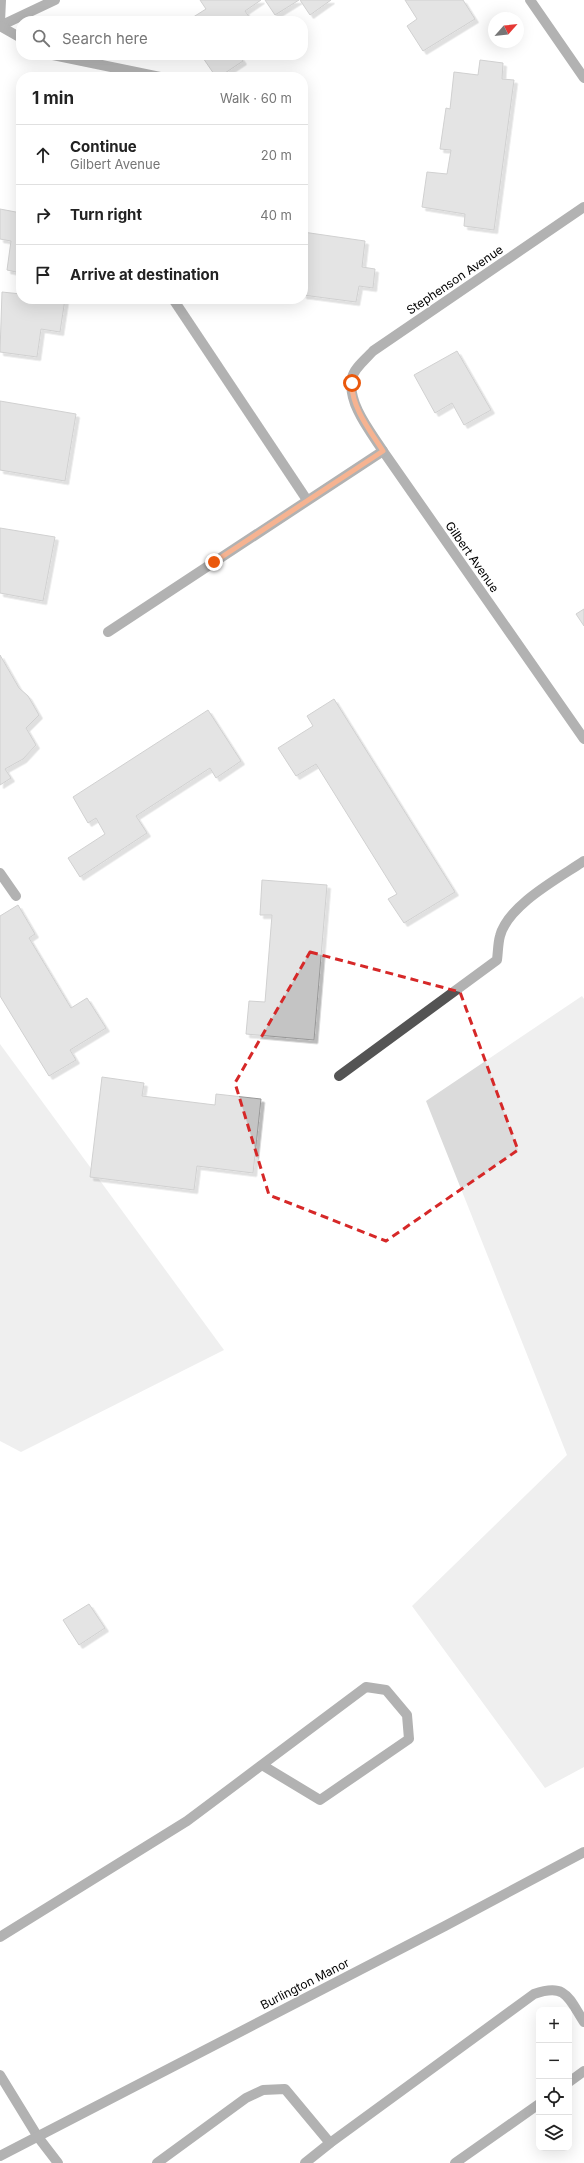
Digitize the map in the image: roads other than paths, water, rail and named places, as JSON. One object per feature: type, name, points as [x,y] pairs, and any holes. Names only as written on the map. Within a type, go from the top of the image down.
[{"type":"street","points":[[0,22],[1,0]]},
{"type":"street","points":[[21,16],[55,0]]},
{"type":"street","points":[[530,0],[584,78]]},
{"type":"street","points":[[0,26],[16,18]]},
{"type":"street","points":[[0,26],[16,35]]},
{"type":"street","points":[[77,60],[136,72]]},
{"type":"street","name":"Stephenson Avenue","points":[[352,383],[352,377],[358,367],[372,351],[584,207]]},
{"type":"street","points":[[176,304],[307,500]]},
{"type":"street","name":"Gilbert Avenue","points":[[352,383],[351,392],[358,410],[383,451],[584,739]]},
{"type":"street","points":[[108,632],[383,451]]},
{"type":"street","points":[[339,1076],[497,960],[500,935],[513,912],[543,888],[584,861]]},
{"type":"street","points":[[0,873],[16,896]]},
{"type":"street","points":[[0,1937],[187,1821],[366,1687],[386,1690],[407,1715],[409,1739],[320,1800],[262,1765]]},
{"type":"street","name":"Burlington Manor","points":[[0,2156],[438,1930],[584,1852]]},
{"type":"street","points":[[306,2163],[330,2143],[534,1994],[549,1989],[559,1990],[568,1997],[584,2022]]},
{"type":"street","points":[[572,2080],[584,2071]]},
{"type":"street","points":[[0,2075],[38,2137],[58,2163]]},
{"type":"street","points":[[157,2163],[246,2098],[262,2090],[285,2089],[330,2143]]},
{"type":"street","points":[[455,2163],[536,2106]]}]
